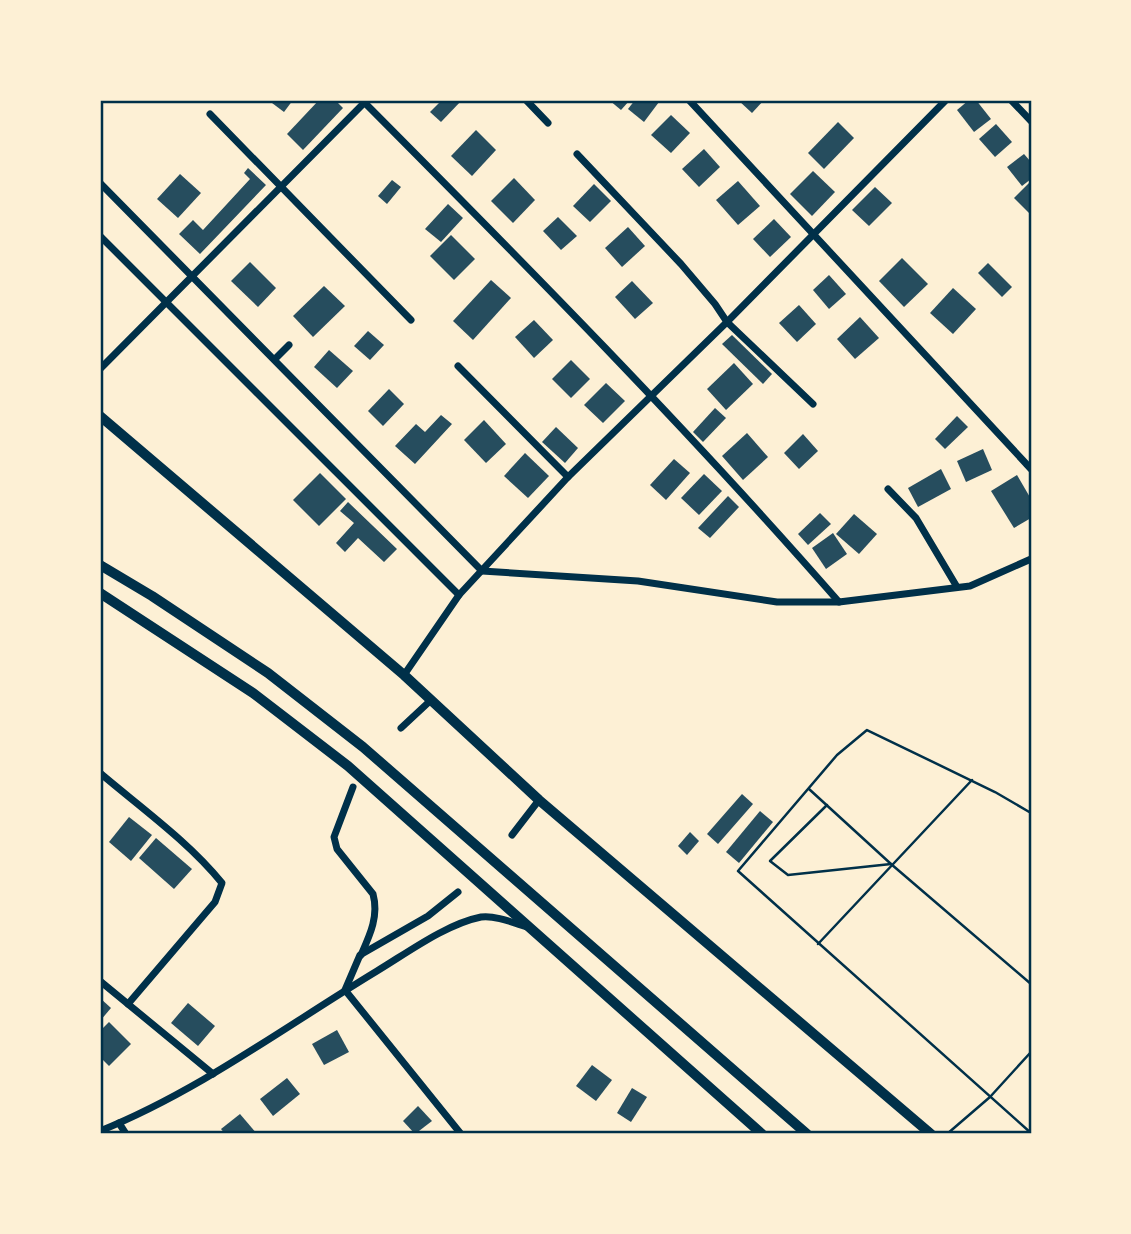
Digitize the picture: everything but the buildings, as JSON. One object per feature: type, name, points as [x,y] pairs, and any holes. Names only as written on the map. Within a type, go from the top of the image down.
[{"type":"highway","points":[[100,565],[268,673],[363,747],[807,1134]]},
{"type":"highway","points":[[100,593],[253,693],[337,758],[762,1134]]},
{"type":"main road","points":[[100,416],[404,676],[539,800],[929,1133]]},
{"type":"street","points":[[526,100],[548,123]]},
{"type":"street","points":[[689,100],[1031,469]]},
{"type":"street","points":[[404,676],[459,595],[568,477],[727,322],[946,100]]},
{"type":"street","points":[[1011,100],[1031,121]]},
{"type":"street","points":[[100,369],[365,101],[503,241],[741,491],[839,602]]},
{"type":"street","points":[[210,114],[411,320]]},
{"type":"street","points":[[577,154],[681,264],[727,322],[813,404]]},
{"type":"street","points":[[100,183],[482,572],[638,581],[777,601],[839,602],[970,586],[1031,559]]},
{"type":"street","points":[[100,236],[459,595]]},
{"type":"street","points":[[275,359],[289,345]]},
{"type":"street","points":[[458,366],[568,477]]},
{"type":"street","points":[[888,489],[916,518],[957,587]]},
{"type":"street","points":[[401,728],[430,701]]},
{"type":"street","points":[[100,773],[188,849],[222,883],[215,902],[128,1004]]},
{"type":"street","points":[[345,990],[374,926],[375,903],[373,894],[337,849],[334,837],[353,787]]},
{"type":"street","points":[[512,835],[539,800]]},
{"type":"street","points":[[360,955],[428,916],[458,892]]},
{"type":"street","points":[[100,1131],[119,1124],[213,1074],[345,990],[445,931],[482,917],[506,920],[530,928]]},
{"type":"street","points":[[100,981],[213,1074]]},
{"type":"street","points":[[345,990],[461,1134]]},
{"type":"street","points":[[119,1124],[126,1134]]},
{"type":"path","points":[[1031,813],[972,780],[867,730],[837,755],[738,871],[1031,1133]]},
{"type":"path","points":[[818,944],[972,780]]},
{"type":"path","points":[[809,789],[891,864],[1031,984]]},
{"type":"path","points":[[827,805],[770,861],[788,875],[891,864]]},
{"type":"path","points":[[947,1134],[990,1097],[1031,1052]]}]
